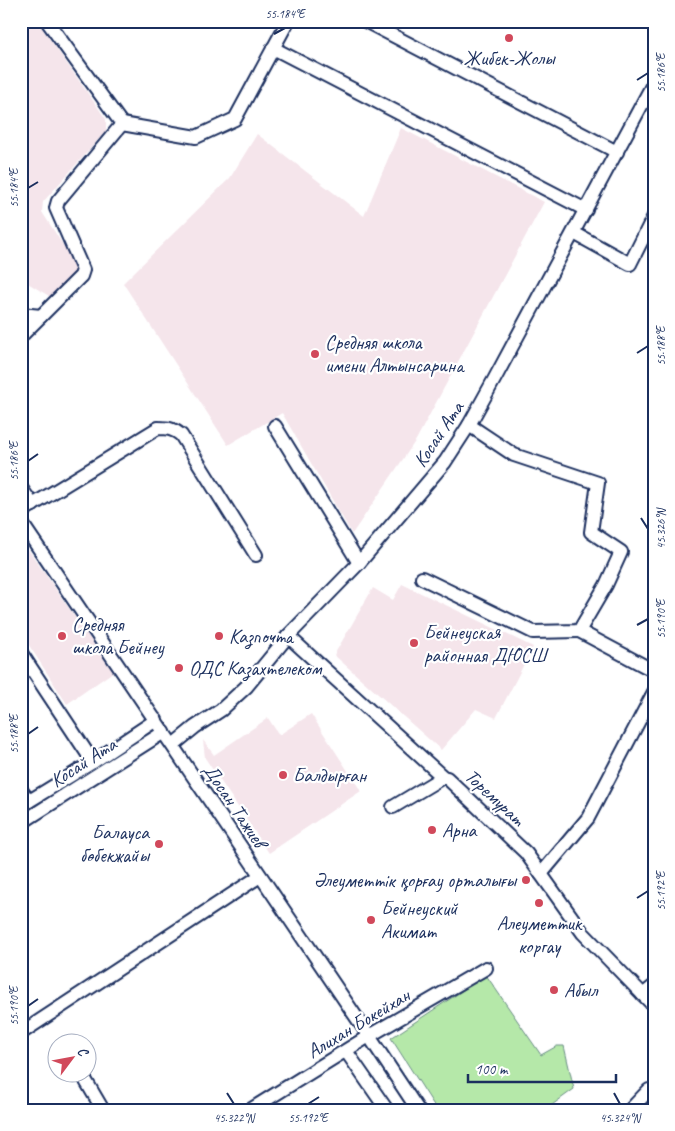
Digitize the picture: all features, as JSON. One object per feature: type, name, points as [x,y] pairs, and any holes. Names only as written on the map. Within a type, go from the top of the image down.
[{"type":"street","points":[[47,21],[122,124],[196,137],[235,118],[288,21]]},
{"type":"street","points":[[365,21],[617,152]]},
{"type":"street","points":[[273,48],[586,210]]},
{"type":"street","name":"Косай Ата","points":[[173,745],[195,727],[222,710],[247,686],[288,636],[359,563],[445,462],[469,425],[654,82]]},
{"type":"street","points":[[21,336],[81,276],[83,270],[56,208],[58,201],[122,124]]},
{"type":"street","points":[[574,233],[630,264],[654,216]]},
{"type":"street","points":[[21,314],[41,316]]},
{"type":"street","points":[[469,425],[514,455],[598,483],[591,532],[621,552],[606,585],[579,631]]},
{"type":"street","points":[[275,426],[359,563]]},
{"type":"street","points":[[21,512],[158,428],[167,428],[181,435],[256,555]]},
{"type":"street","points":[[21,488],[32,505]]},
{"type":"street","name":"Досан Тажиев","points":[[21,522],[418,1110]]},
{"type":"street","points":[[422,578],[533,632],[579,631],[654,671]]},
{"type":"street","name":"Торемурат","points":[[288,636],[443,777],[447,778],[526,853],[583,933],[654,1006]]},
{"type":"street","points":[[21,653],[93,762]]},
{"type":"street","points":[[542,874],[588,818],[654,692]]},
{"type":"street","name":"Косай Ата","points":[[25,804],[156,720]]},
{"type":"street","name":"Косай Ата","points":[[21,823],[164,732]]},
{"type":"street","points":[[393,807],[443,777]]},
{"type":"street","points":[[21,790],[25,804]]},
{"type":"street","points":[[21,1033],[260,876]]},
{"type":"street","name":"Алихан Бокейхан","points":[[250,1110],[369,1036],[486,968]]},
{"type":"street","points":[[643,994],[654,986]]},
{"type":"street","points":[[346,1050],[387,1110]]},
{"type":"street","points":[[88,1084],[103,1110]]},
{"type":"street","points":[[630,1110],[649,1090],[654,1092]]},
{"type":"shaded area","points":[[21,21],[37,21],[106,119],[106,131],[43,202],[42,212],[79,270],[54,299],[21,279]]},
{"type":"shaded area","name":"Средняя школа имени Алтынсарина","points":[[401,128],[544,202],[416,440],[352,534],[282,413],[228,445],[123,283],[230,178],[257,134],[364,216]]},
{"type":"shaded area","points":[[21,539],[113,672],[67,704],[21,633]]},
{"type":"shaded area","points":[[402,584],[533,647],[496,718],[476,709],[441,750],[334,655],[373,588],[393,600]]},
{"type":"shaded area","name":"Балдырған","points":[[311,714],[361,791],[269,853],[205,758],[203,740],[214,755],[268,718],[279,735]]},
{"type":"green space","points":[[486,975],[541,1055],[557,1046],[564,1046],[574,1089],[545,1110],[437,1110],[391,1038]]},
{"type":"place","name":"Жибек-Жолы","points":[[509,38]]},
{"type":"place","name":"Средняя школа имени Алтынсарина","points":[[315,354]]},
{"type":"place","name":"Средняя школа Бейнеу","points":[[62,636]]},
{"type":"place","name":"Казпочта","points":[[219,636]]},
{"type":"place","name":"Бейнеуская районная ДЮСШ","points":[[414,643]]},
{"type":"place","name":"ОДС Казахтелеком","points":[[179,668]]},
{"type":"place","name":"Балдырған","points":[[283,775]]},
{"type":"place","name":"Арна","points":[[432,830]]},
{"type":"place","name":"Балауса бөбекжайы","points":[[159,844]]},
{"type":"place","name":"Әлеуметтік қорғау орталығы","points":[[526,880]]},
{"type":"place","name":"Алеуметтик коргау","points":[[539,903]]},
{"type":"place","name":"Бейнеуский Акимат","points":[[371,920]]},
{"type":"place","name":"Абыл","points":[[554,990]]}]
